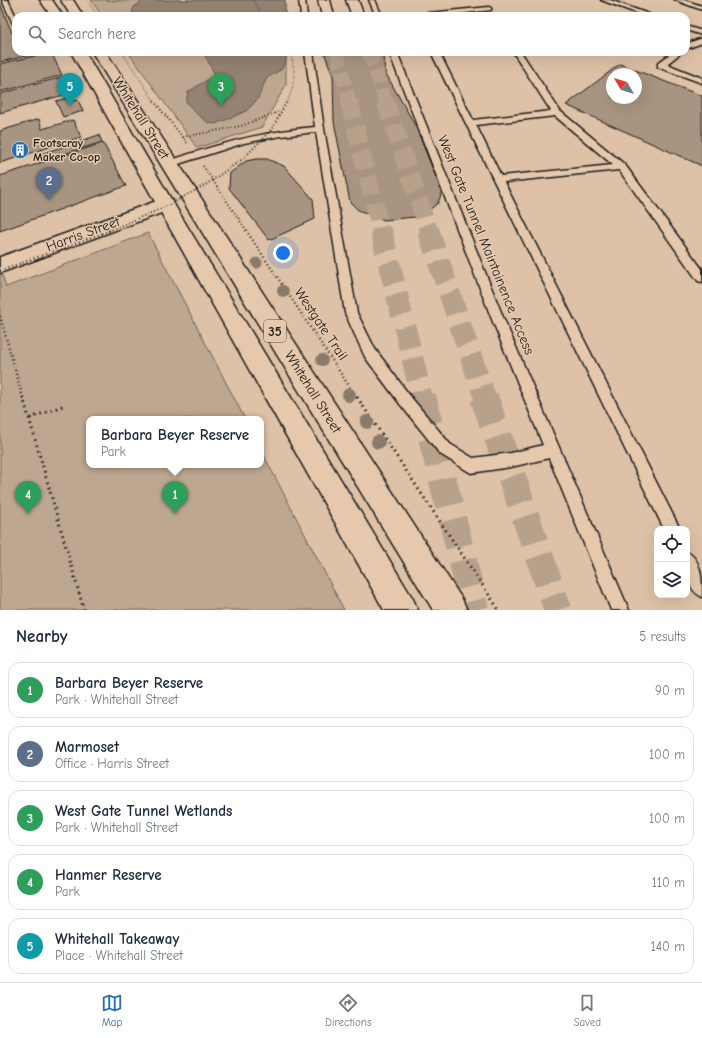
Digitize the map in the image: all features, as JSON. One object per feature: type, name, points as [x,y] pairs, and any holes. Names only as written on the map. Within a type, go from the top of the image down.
[{"type":"main road","points":[[46,0],[54,12]]},
{"type":"main road","points":[[67,0],[74,12]]},
{"type":"main road","points":[[324,0],[327,12]]},
{"type":"main road","points":[[352,0],[356,12]]},
{"type":"main road","name":"Whitehall Street","points":[[88,56],[170,164],[451,610]]},
{"type":"main road","name":"Whitehall Street","points":[[88,56],[165,204],[402,610]]},
{"type":"main road","name":"Harris Street","points":[[0,265],[189,195]]},
{"type":"lane","points":[[5,0],[12,15]]},
{"type":"lane","points":[[302,0],[304,12]]},
{"type":"lane","points":[[372,0],[376,12]]},
{"type":"lane","points":[[483,0],[491,12]]},
{"type":"lane","points":[[604,0],[639,12]]},
{"type":"lane","points":[[678,0],[702,8]]},
{"type":"lane","points":[[453,12],[489,9]]},
{"type":"lane","points":[[690,29],[702,33]]},
{"type":"lane","points":[[690,45],[702,40]]},
{"type":"lane","points":[[310,56],[320,129],[351,313],[370,353],[445,449],[471,466],[511,460],[553,450]]},
{"type":"lane","name":"West Gate Tunnel Maintainence Access","points":[[395,56],[498,317],[620,610]]},
{"type":"lane","points":[[437,56],[671,526]]},
{"type":"lane","points":[[520,56],[557,113],[622,167],[702,278]]},
{"type":"lane","points":[[673,56],[661,65],[702,81]]},
{"type":"lane","points":[[470,123],[557,113]]},
{"type":"lane","points":[[170,164],[196,154],[277,133],[320,129]]},
{"type":"lane","points":[[499,179],[622,167]]},
{"type":"lane","points":[[688,562],[702,588]]},
{"type":"path","points":[[87,0],[95,12]]},
{"type":"path","points":[[107,0],[121,2],[133,0]]},
{"type":"path","points":[[253,0],[260,12]]},
{"type":"path","name":"Westgate Trail","points":[[125,56],[157,105],[196,154],[499,610]]},
{"type":"path","points":[[0,272],[114,229],[177,202],[220,176],[238,163],[261,143],[277,124],[288,103],[293,88],[294,73],[291,56]]},
{"type":"path","points":[[183,137],[241,126],[278,112]]},
{"type":"path","points":[[0,316],[84,610]]},
{"type":"path","points":[[30,418],[64,405]]},
{"type":"shaded area","points":[[91,0],[285,0],[285,12],[99,12]]},
{"type":"shaded area","points":[[144,0],[285,0],[285,12],[132,12],[134,7]]},
{"type":"shaded area","points":[[131,56],[286,56],[286,85],[262,127],[197,148]]},
{"type":"shaded area","points":[[205,56],[286,56],[286,61],[282,69],[267,78],[257,100],[246,111],[215,124],[209,123],[199,116],[186,102],[188,92],[215,75]]},
{"type":"shaded area","points":[[148,233],[243,416],[86,416],[86,468],[264,468],[264,456],[344,610],[0,610],[1,271],[6,287]]},
{"type":"building","points":[[0,3],[12,33],[12,56],[26,56],[0,62]]},
{"type":"building","points":[[34,56],[53,56],[62,75],[0,92],[0,64]]},
{"type":"building","points":[[326,56],[383,56],[386,74],[415,125],[442,192],[438,203],[428,211],[415,217],[384,220],[358,210],[350,202],[334,122],[333,76]]},
{"type":"building","points":[[620,64],[630,68],[615,68]]},
{"type":"building","points":[[642,73],[702,96],[702,166],[566,105],[606,75],[606,104],[642,104]]},
{"type":"building","points":[[66,76],[74,92],[0,113],[0,94]]},
{"type":"building","points":[[71,97],[73,101],[78,100],[83,111],[63,117],[56,101]]},
{"type":"building","name":"Footscray Maker Co-op","points":[[39,119],[42,129],[73,120],[81,137],[0,163],[0,131]]},
{"type":"building","points":[[99,135],[102,142],[39,162],[37,155]]},
{"type":"building","points":[[103,143],[126,186],[0,231],[0,176]]},
{"type":"building","points":[[267,159],[284,166],[313,199],[315,219],[269,240],[229,188],[230,173],[246,161]]},
{"type":"tunnel","points":[[338,56],[349,102]]},
{"type":"tunnel","points":[[370,56],[386,102]]},
{"type":"tunnel","points":[[349,101],[381,231]]},
{"type":"tunnel","points":[[385,101],[429,231]]},
{"type":"tunnel","points":[[381,230],[422,398]]},
{"type":"tunnel","points":[[428,230],[485,398]]},
{"type":"tunnel","points":[[422,397],[475,610]]},
{"type":"tunnel","points":[[484,397],[558,610]]},
{"type":"place","name":"Whitehall Takeaway","points":[[70,106]]},
{"type":"place","name":"West Gate Tunnel Wetlands","points":[[221,106]]},
{"type":"place","name":"Footscray Maker Co-op","points":[[20,150]]},
{"type":"place","name":"Marmoset","points":[[49,200]]},
{"type":"place","name":"Hanmer Reserve","points":[[28,514]]},
{"type":"place","name":"Barbara Beyer Reserve","points":[[175,514]]}]
